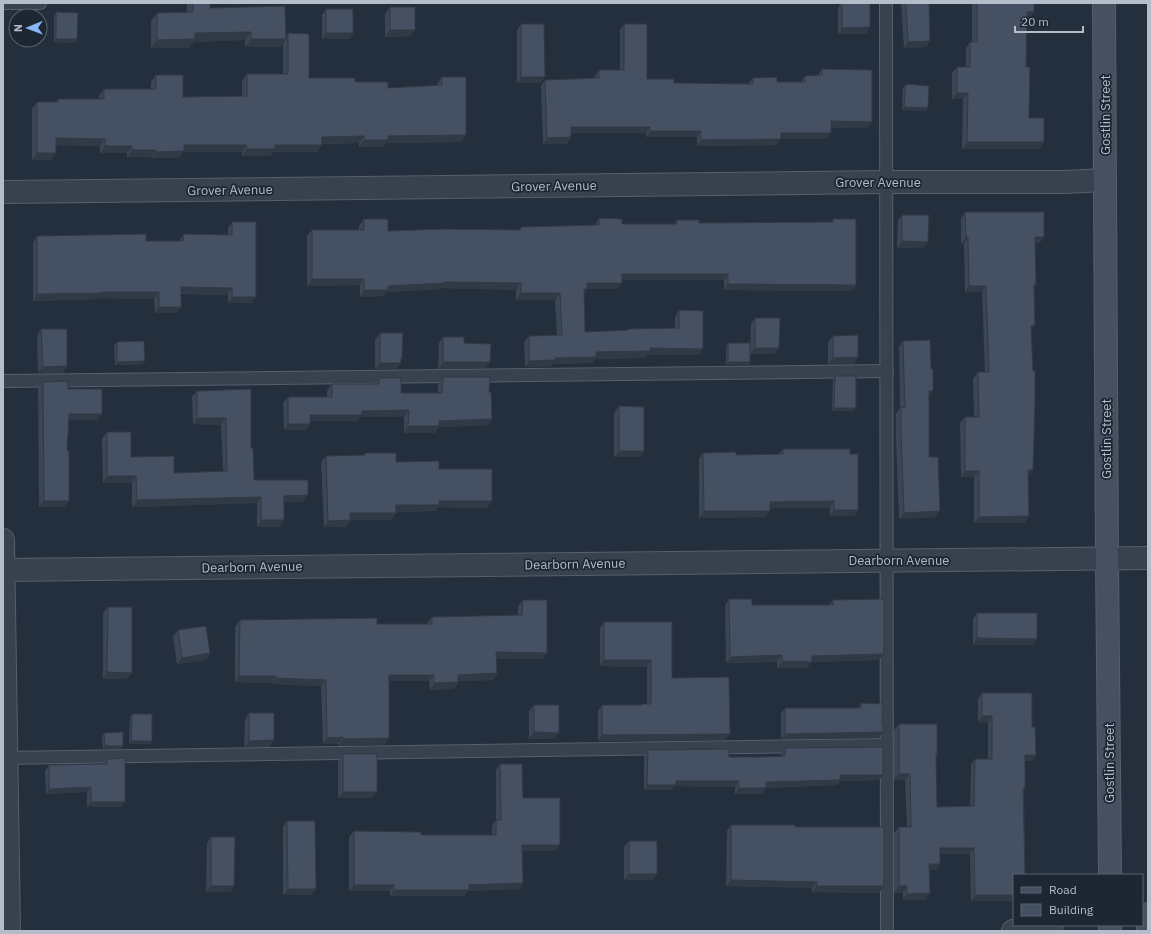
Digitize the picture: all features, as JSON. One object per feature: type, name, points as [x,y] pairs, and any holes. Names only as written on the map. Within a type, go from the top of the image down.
[{"type":"main road","name":"Gostlin Street","points":[[1104,3],[1106,558],[1110,874]]},
{"type":"main road","points":[[1148,914],[1148,931]]},
{"type":"street","name":"Grover Avenue","points":[[3,192],[887,182],[1056,182],[1105,180]]},
{"type":"street","points":[[3,540],[5,758],[9,931]]},
{"type":"street","name":"Dearborn Avenue","points":[[3,570],[1148,558]]},
{"type":"street","points":[[1013,931],[1037,926]]},
{"type":"lane","points":[[3,3],[40,3]]},
{"type":"lane","points":[[886,3],[887,931]]},
{"type":"lane","points":[[3,381],[887,371]]},
{"type":"lane","points":[[5,758],[887,745]]},
{"type":"building","points":[[193,3],[210,3],[210,8],[285,6],[286,39],[251,39],[251,32],[195,33],[195,39],[157,40],[157,13],[193,12]]},
{"type":"building","points":[[842,3],[870,3],[870,27],[842,28]]},
{"type":"building","points":[[906,3],[929,3],[930,41],[908,42]]},
{"type":"building","points":[[977,3],[1034,3],[1034,12],[1027,12],[1026,67],[1030,67],[1029,118],[1044,118],[1044,142],[967,142],[968,93],[957,93],[957,67],[970,67],[970,42],[977,42]]},
{"type":"building","points":[[390,7],[415,7],[415,30],[390,30]]},
{"type":"building","points":[[326,9],[353,9],[353,33],[326,33]]},
{"type":"building","points":[[56,12],[78,13],[77,39],[56,39]]},
{"type":"building","points":[[521,24],[544,24],[545,77],[521,77]]},
{"type":"building","points":[[624,24],[647,24],[647,79],[674,79],[674,83],[753,84],[753,78],[777,77],[777,82],[805,82],[805,76],[822,75],[822,69],[872,70],[872,122],[831,121],[831,133],[781,133],[781,139],[701,140],[701,131],[650,131],[650,127],[571,127],[571,137],[547,138],[545,80],[599,78],[599,70],[624,70]]},
{"type":"building","points":[[288,33],[309,34],[309,78],[355,78],[355,82],[388,82],[388,88],[442,85],[442,77],[466,77],[466,135],[388,136],[388,140],[364,140],[364,136],[322,137],[322,145],[275,145],[275,149],[247,149],[247,145],[184,145],[184,151],[156,152],[156,150],[132,150],[132,146],[105,146],[105,139],[56,138],[56,153],[37,153],[37,102],[58,102],[58,99],[104,99],[104,89],[156,89],[156,75],[183,75],[183,97],[247,96],[247,74],[288,74]]},
{"type":"building","points":[[906,84],[929,86],[928,108],[904,107]]},
{"type":"building","points":[[965,212],[1044,212],[1044,237],[1035,237],[1035,325],[1031,326],[1033,371],[1035,371],[1035,403],[1033,470],[1028,470],[1029,516],[979,517],[979,471],[965,471],[965,417],[979,417],[978,372],[989,372],[986,286],[969,286],[968,237],[966,237]]},
{"type":"building","points":[[902,215],[929,215],[928,242],[902,241]]},
{"type":"building","points":[[599,218],[622,219],[622,224],[677,224],[677,220],[699,220],[699,223],[833,222],[833,219],[856,219],[856,285],[728,284],[728,274],[622,274],[622,283],[587,283],[587,289],[584,289],[585,332],[679,328],[679,310],[703,311],[703,349],[650,348],[650,351],[596,352],[596,357],[555,358],[555,360],[529,361],[529,336],[562,335],[560,293],[521,293],[521,283],[445,282],[388,286],[388,290],[364,290],[364,279],[312,279],[312,230],[364,230],[364,219],[388,219],[388,231],[442,229],[521,230],[521,227],[599,225]]},
{"type":"building","points":[[232,222],[256,222],[256,297],[232,297],[232,288],[181,287],[181,307],[159,307],[159,292],[37,294],[37,236],[146,234],[146,241],[183,241],[184,234],[232,235]]},
{"type":"building","points":[[755,318],[780,318],[779,348],[755,348]]},
{"type":"building","points":[[41,329],[67,329],[67,366],[43,367]]},
{"type":"building","points":[[380,333],[403,333],[401,363],[380,363]]},
{"type":"building","points":[[858,335],[858,357],[833,358],[833,336]]},
{"type":"building","points":[[443,337],[464,337],[464,343],[491,344],[490,362],[443,362]]},
{"type":"building","points":[[930,340],[931,369],[933,369],[933,391],[929,391],[929,457],[938,457],[940,511],[904,513],[901,433],[901,407],[905,408],[903,341]]},
{"type":"building","points":[[144,341],[145,361],[117,362],[117,342]]},
{"type":"building","points":[[728,343],[750,343],[750,362],[728,362]]},
{"type":"building","points":[[835,376],[856,376],[856,408],[834,408]]},
{"type":"building","points":[[443,377],[490,377],[489,392],[491,392],[492,419],[439,421],[439,426],[408,426],[409,410],[362,411],[362,415],[310,415],[310,424],[288,424],[288,397],[332,397],[332,384],[379,384],[379,378],[401,378],[401,393],[442,393]]},
{"type":"building","points":[[68,381],[68,389],[102,389],[102,414],[69,414],[67,451],[69,451],[69,501],[44,501],[43,382]]},
{"type":"building","points":[[251,389],[251,448],[253,448],[254,480],[308,480],[308,495],[284,496],[284,520],[261,520],[261,497],[137,500],[136,476],[107,476],[107,432],[131,432],[131,457],[174,456],[174,473],[227,471],[226,418],[197,418],[197,391]]},
{"type":"building","points":[[619,406],[644,407],[644,451],[619,451]]},
{"type":"building","points":[[783,449],[850,449],[850,454],[858,454],[858,510],[834,510],[834,501],[770,502],[770,511],[704,511],[703,453],[736,452],[736,455],[783,454]]},
{"type":"building","points":[[365,453],[396,453],[396,462],[439,461],[439,469],[492,469],[492,501],[439,501],[439,505],[396,505],[396,513],[350,513],[350,520],[328,521],[326,456],[365,455]]},
{"type":"building","points":[[729,599],[752,599],[752,605],[833,605],[833,600],[884,599],[884,654],[812,656],[812,662],[782,661],[782,655],[730,657]]},
{"type":"building","points":[[523,600],[547,600],[547,653],[496,652],[497,673],[458,675],[458,682],[434,683],[434,675],[389,675],[389,738],[327,738],[326,680],[276,678],[276,676],[239,676],[240,620],[377,618],[377,624],[432,624],[432,617],[522,615]]},
{"type":"building","points":[[108,607],[132,607],[132,673],[107,672]]},
{"type":"building","points":[[977,613],[1037,613],[1037,639],[977,638]]},
{"type":"building","points":[[604,622],[672,622],[672,678],[729,677],[730,734],[602,735],[602,705],[651,704],[651,660],[604,660]]},
{"type":"building","points":[[206,626],[210,653],[182,658],[178,630]]},
{"type":"building","points":[[982,693],[1032,693],[1032,727],[1035,727],[1036,755],[1025,755],[1025,788],[1023,788],[1025,874],[1013,874],[1013,895],[975,895],[974,848],[940,848],[940,864],[929,864],[930,893],[907,894],[907,886],[899,886],[899,827],[911,827],[910,774],[899,774],[899,724],[937,724],[937,807],[974,806],[975,759],[992,759],[992,716],[982,716]]},
{"type":"building","points":[[861,703],[883,704],[883,732],[785,734],[785,708],[861,708]]},
{"type":"building","points":[[534,705],[559,705],[559,733],[534,732]]},
{"type":"building","points":[[249,713],[274,713],[274,740],[249,741]]},
{"type":"building","points":[[132,714],[152,714],[152,741],[131,741]]},
{"type":"building","points":[[123,732],[123,746],[105,746],[104,733]]},
{"type":"building","points":[[883,747],[883,775],[840,775],[840,780],[766,782],[766,788],[739,788],[739,781],[676,781],[676,785],[647,785],[648,750],[729,749],[729,757],[760,757],[785,756],[785,748]]},
{"type":"building","points":[[343,754],[377,754],[377,792],[343,792]]},
{"type":"building","points":[[125,758],[125,802],[91,802],[91,787],[49,789],[49,765],[107,764],[107,759]]},
{"type":"building","points":[[500,764],[522,764],[523,798],[560,798],[560,845],[522,845],[523,883],[469,885],[469,890],[394,890],[394,885],[354,885],[354,831],[421,832],[421,835],[496,835],[496,820],[501,820]]},
{"type":"building","points":[[287,821],[315,821],[316,889],[288,889]]},
{"type":"building","points":[[731,825],[884,827],[884,886],[817,886],[817,882],[731,880]]},
{"type":"building","points":[[211,837],[235,837],[234,886],[211,886]]},
{"type":"building","points":[[629,841],[657,841],[657,874],[629,874]]}]
